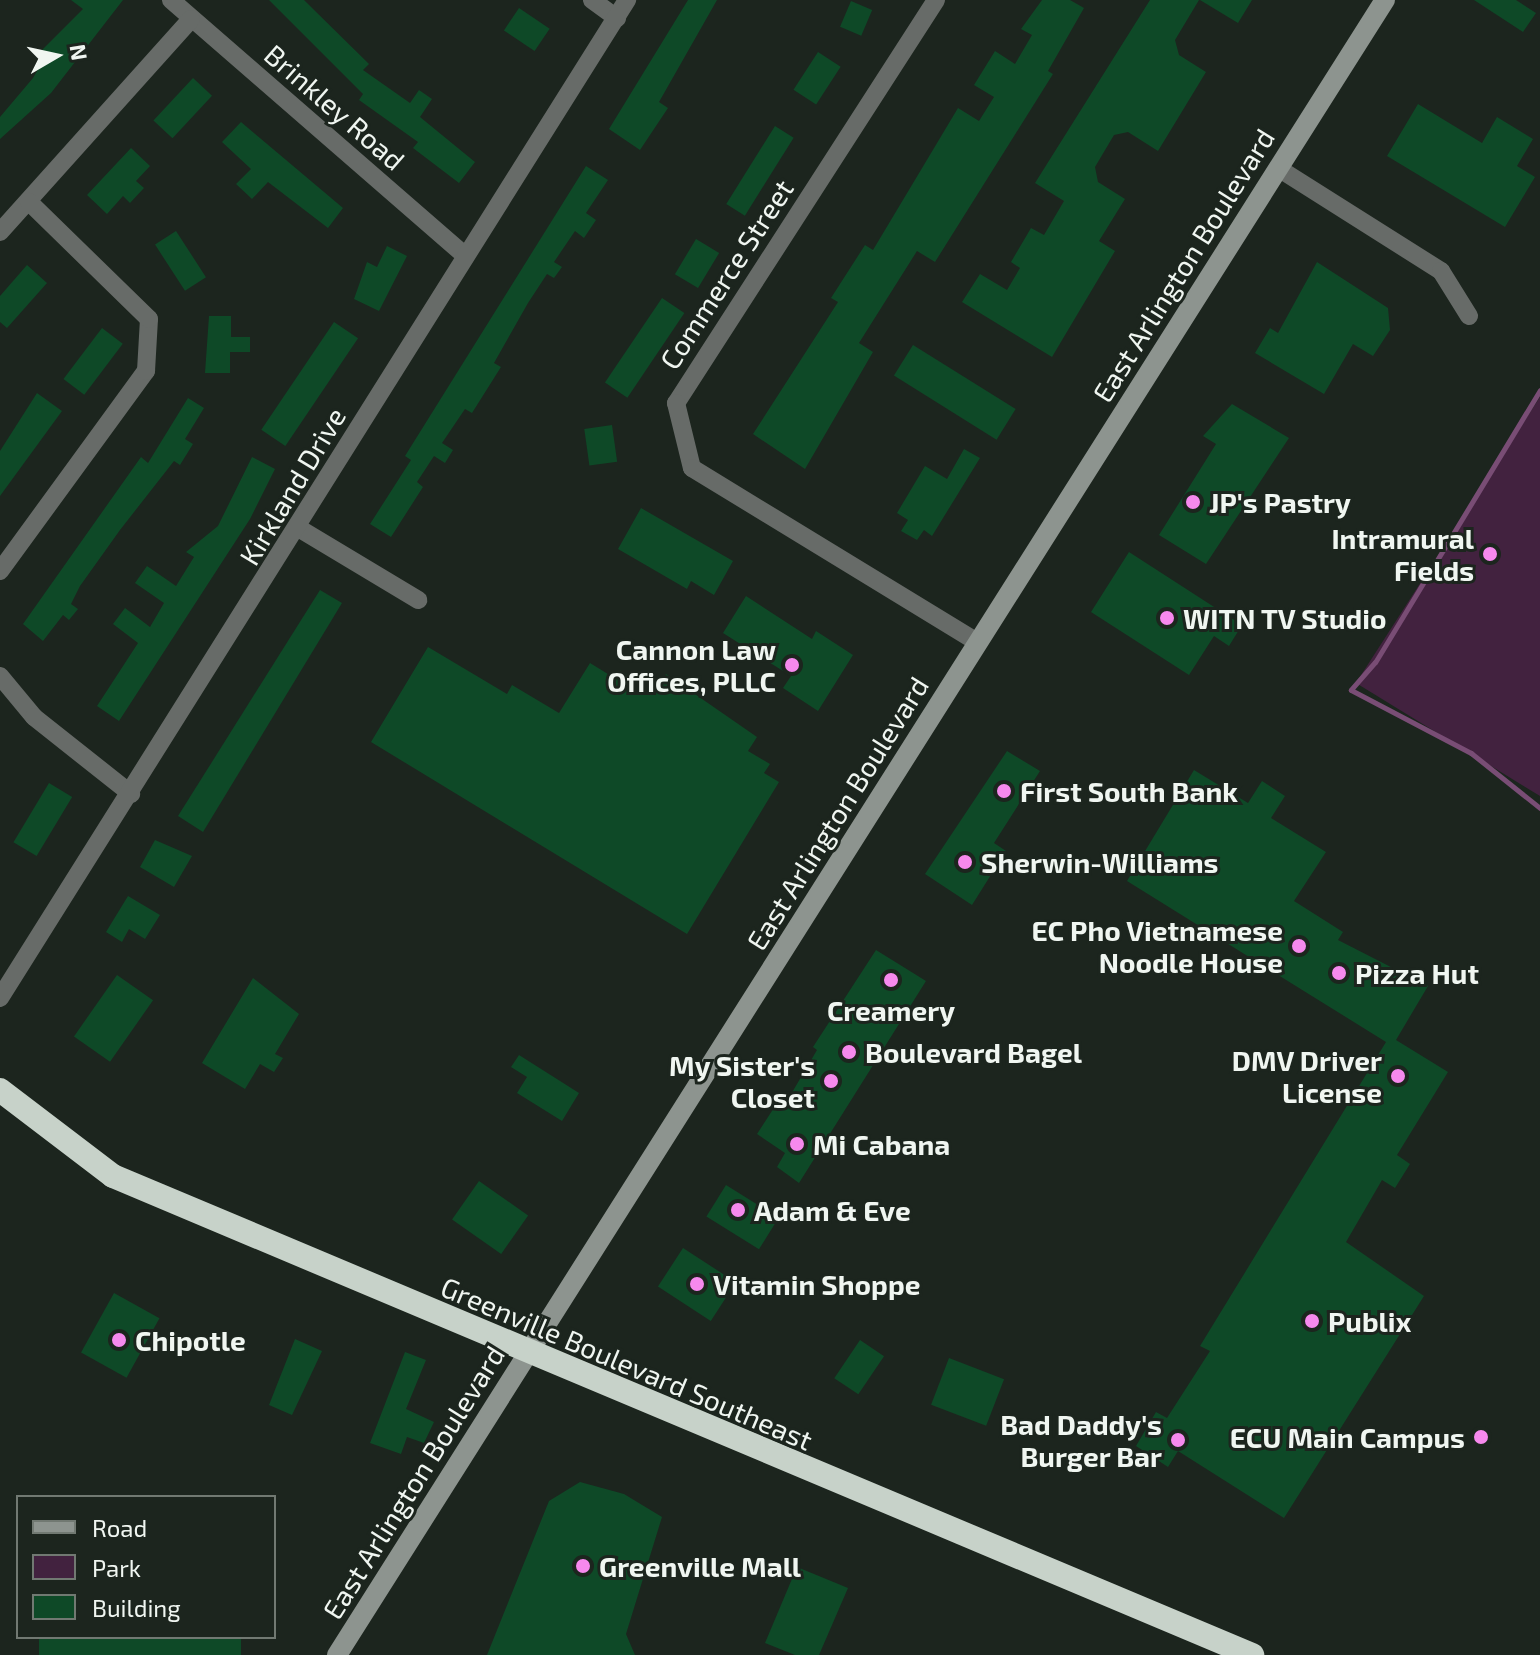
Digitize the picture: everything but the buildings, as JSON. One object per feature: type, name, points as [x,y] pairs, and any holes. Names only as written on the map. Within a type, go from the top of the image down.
[{"type":"highway","name":"Greenville Boulevard Southeast","points":[[0,1090],[113,1176],[527,1355],[1252,1655]]},
{"type":"main road","name":"East Arlington Boulevard","points":[[337,1655],[1385,0]]},
{"type":"street","name":"Brinkley Road","points":[[171,0],[464,255]]},
{"type":"street","points":[[592,0],[617,18]]},
{"type":"street","name":"Kirkland Drive","points":[[0,998],[300,529],[464,255],[627,0]]},
{"type":"street","name":"Commerce Street","points":[[936,0],[676,403],[692,468],[977,642]]},
{"type":"street","points":[[0,232],[191,19]]},
{"type":"street","points":[[1278,168],[1441,271],[1469,316]]},
{"type":"street","points":[[0,571],[146,371],[149,319],[29,202]]},
{"type":"street","points":[[300,529],[418,600]]},
{"type":"street","points":[[0,676],[34,717],[131,794]]},
{"type":"green space","name":"Intramural Fields","points":[[1540,397],[1540,796],[1356,683]]},
{"type":"waterway","points":[[1540,390],[1375,662],[1351,690],[1471,753],[1540,808]]},
{"type":"place","name":"JP's Pastry","points":[[1193,502]]},
{"type":"place","name":"Intramural Fields","points":[[1490,554]]},
{"type":"place","name":"WITN TV Studio","points":[[1167,618]]},
{"type":"place","name":"Cannon Law Offices, PLLC","points":[[792,665]]},
{"type":"place","name":"First South Bank","points":[[1004,791]]},
{"type":"place","name":"Sherwin-Williams","points":[[965,862]]},
{"type":"place","name":"EC Pho Vietnamese Noodle House","points":[[1299,946]]},
{"type":"place","name":"Pizza Hut","points":[[1339,973]]},
{"type":"place","name":"Creamery","points":[[891,980]]},
{"type":"place","name":"Boulevard Bagel","points":[[849,1052]]},
{"type":"place","name":"DMV Driver License","points":[[1398,1076]]},
{"type":"place","name":"My Sister's Closet","points":[[831,1081]]},
{"type":"place","name":"Mi Cabana","points":[[797,1144]]},
{"type":"place","name":"Adam & Eve","points":[[738,1210]]},
{"type":"place","name":"Vitamin Shoppe","points":[[697,1284]]},
{"type":"place","name":"Publix","points":[[1312,1321]]},
{"type":"place","name":"Chipotle","points":[[119,1340]]},
{"type":"place","name":"ECU Main Campus","points":[[1481,1437]]},
{"type":"place","name":"Bad Daddy's Burger Bar","points":[[1178,1440]]},
{"type":"place","name":"Greenville Mall","points":[[583,1566]]}]
